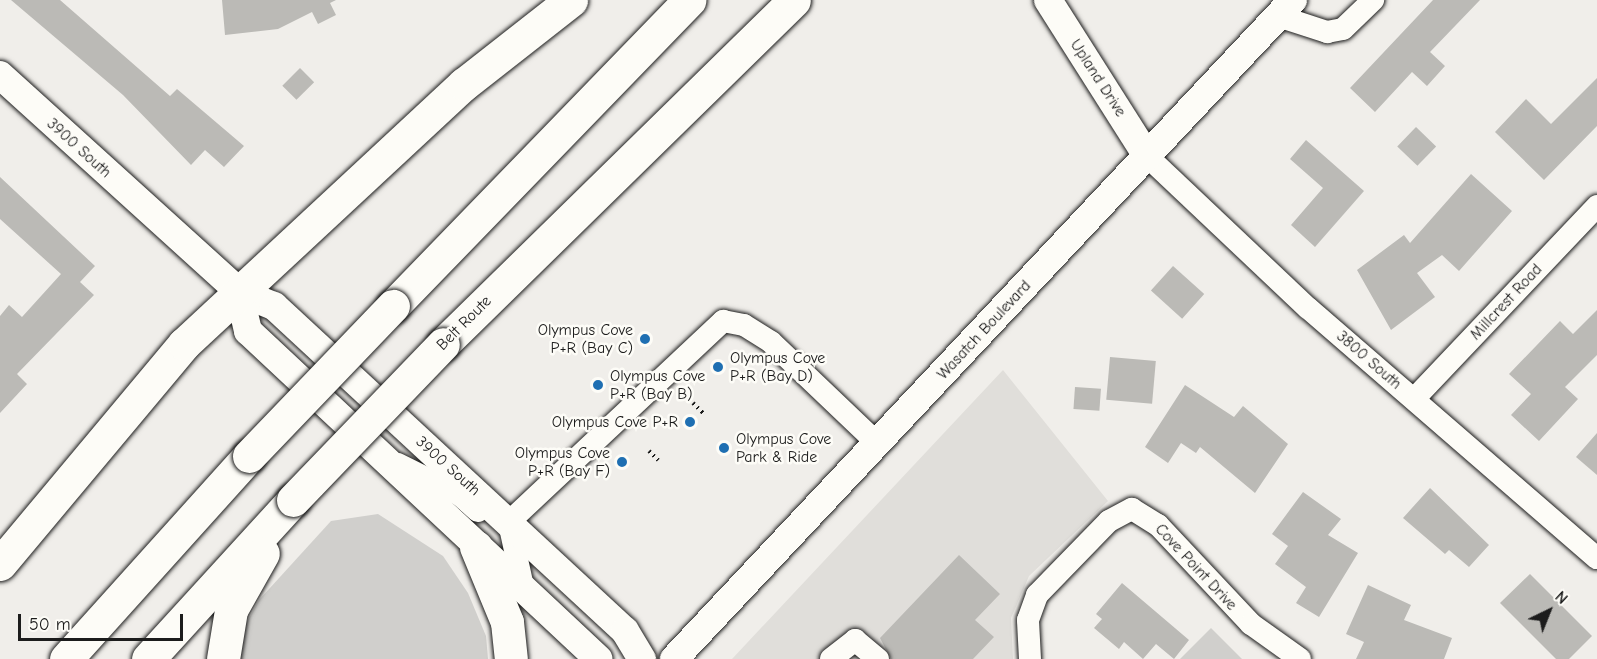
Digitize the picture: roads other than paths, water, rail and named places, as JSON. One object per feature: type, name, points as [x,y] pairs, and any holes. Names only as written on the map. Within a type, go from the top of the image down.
[{"type":"highway","points":[[0,564],[120,415],[239,292],[464,84],[572,0]]},
{"type":"highway","points":[[66,659],[249,456],[690,0]]},
{"type":"highway","name":"Belt Route","points":[[148,659],[293,500],[443,344],[794,0]]},
{"type":"highway","points":[[223,659],[231,610],[293,500]]},
{"type":"highway","points":[[476,546],[507,622],[511,659]]},
{"type":"main road","name":"Upland Drive","points":[[1048,0],[1147,156]]},
{"type":"main road","name":"Wasatch Boulevard","points":[[674,659],[1286,8]]},
{"type":"main road","name":"3900 South","points":[[0,75],[239,292],[274,306],[625,631],[642,659]]},
{"type":"main road","points":[[239,292],[248,332],[598,659]]},
{"type":"street","points":[[1286,8],[1327,32],[1343,29],[1373,0]]},
{"type":"street","name":"3800 South","points":[[1147,156],[1414,399],[1597,558]]},
{"type":"street","name":"Millcrest Road","points":[[1414,399],[1597,206]]},
{"type":"street","points":[[509,522],[723,321],[744,325],[771,342],[877,443]]},
{"type":"street","points":[[378,454],[460,495],[478,510],[509,522]]},
{"type":"street","name":"Cove Point Drive","points":[[1030,659],[1028,620],[1037,595],[1110,521],[1132,509],[1158,525],[1251,624],[1300,659]]},
{"type":"street","points":[[509,522],[524,591]]},
{"type":"street","points":[[831,659],[855,640],[878,659]]},
{"type":"place","name":"Olympus Cove P+R (Bay C)","points":[[645,339]]},
{"type":"place","name":"Olympus Cove P+R (Bay D)","points":[[718,367]]},
{"type":"place","name":"Olympus Cove P+R (Bay B)","points":[[598,385]]},
{"type":"place","name":"Olympus Cove P+R","points":[[690,422]]},
{"type":"place","name":"Olympus Cove Park & Ride","points":[[724,448]]},
{"type":"place","name":"Olympus Cove P+R (Bay F)","points":[[622,462]]}]
